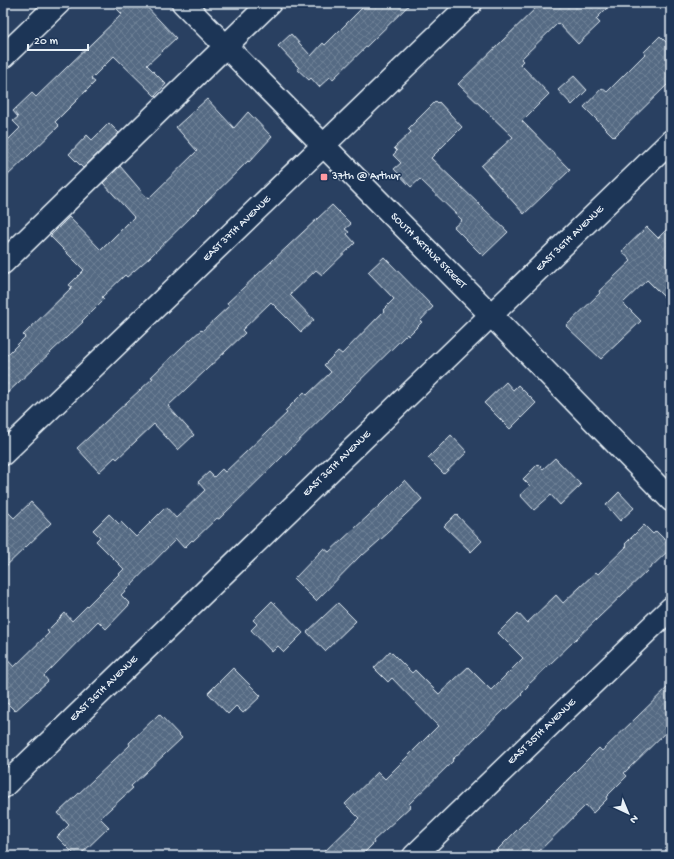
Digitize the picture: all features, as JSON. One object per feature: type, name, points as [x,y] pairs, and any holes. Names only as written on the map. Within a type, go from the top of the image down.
[{"type":"street","points":[[3,58],[59,3]]},
{"type":"street","name":"SOUTH ARTHUR STREET","points":[[183,3],[671,500]]},
{"type":"street","points":[[3,263],[270,3]]},
{"type":"street","name":"EAST 37TH AVENUE","points":[[3,454],[471,3]]},
{"type":"street","name":"EAST 36TH AVENUE","points":[[3,786],[671,141]]},
{"type":"street","name":"EAST 35TH AVENUE","points":[[414,856],[671,608]]},
{"type":"building","points":[[111,3],[143,3],[176,38],[147,65],[166,84],[155,96],[114,56],[91,79],[95,82],[55,122],[59,126],[3,180],[3,145],[20,128],[13,121],[18,117],[13,111],[32,93],[36,97],[122,14]]},
{"type":"building","points":[[367,3],[411,3],[333,79],[330,77],[319,87],[311,78],[309,80],[297,69],[299,68],[278,46],[291,34],[311,56],[323,43],[325,45]]},
{"type":"building","points":[[541,3],[612,3],[596,19],[600,23],[578,44],[558,23],[521,59],[523,61],[520,64],[549,94],[522,121],[570,170],[524,214],[481,166],[513,137],[458,84]]},
{"type":"building","points":[[660,36],[671,47],[671,81],[614,137],[584,107],[602,88],[607,92],[645,54],[644,52]]},
{"type":"building","points":[[574,76],[587,90],[572,105],[558,90]]},
{"type":"building","points":[[207,99],[234,128],[248,112],[272,137],[249,162],[248,161],[149,258],[127,277],[125,275],[102,297],[104,299],[82,321],[83,322],[3,397],[3,359],[25,337],[23,335],[72,287],[69,285],[84,270],[50,236],[69,217],[101,250],[134,217],[103,183],[120,166],[148,199],[197,151],[176,127]]},
{"type":"building","points":[[436,101],[438,103],[439,102],[462,127],[431,158],[508,232],[483,256],[454,227],[462,220],[420,179],[411,187],[394,169],[401,163],[393,155],[397,151],[394,148],[411,132],[408,129]]},
{"type":"building","points":[[109,123],[119,133],[83,168],[69,154],[87,135],[92,140]]},
{"type":"building","points":[[332,205],[351,224],[345,229],[349,232],[347,234],[355,243],[322,275],[316,270],[290,295],[314,320],[301,332],[271,302],[242,330],[245,333],[168,406],[194,435],[178,450],[154,424],[117,459],[115,457],[99,472],[77,448],[153,378],[151,377],[182,347],[229,306],[227,303]]},
{"type":"building","points":[[671,225],[671,304],[647,280],[623,303],[641,321],[601,359],[566,326],[600,293],[599,291],[631,261],[622,251],[647,227],[658,238]]},
{"type":"building","points":[[384,257],[433,307],[420,321],[422,322],[408,336],[407,334],[219,519],[217,518],[184,548],[176,539],[121,595],[130,604],[106,629],[98,621],[44,676],[48,681],[15,711],[3,699],[3,655],[14,667],[49,633],[47,631],[65,613],[72,621],[124,569],[96,541],[100,537],[93,530],[109,514],[119,524],[121,522],[136,537],[166,507],[176,518],[205,490],[198,482],[209,472],[214,477],[222,469],[225,472],[287,413],[285,411],[304,392],[307,395],[331,372],[324,365],[338,351],[342,354],[394,299],[368,272]]},
{"type":"building","points":[[506,382],[513,390],[518,385],[536,403],[510,429],[484,403]]},
{"type":"building","points":[[451,435],[467,452],[444,474],[428,458]]},
{"type":"building","points":[[555,458],[581,485],[560,505],[551,495],[534,510],[520,495],[530,486],[523,479],[538,464],[543,469]]},
{"type":"building","points":[[405,480],[422,499],[387,532],[388,533],[363,555],[362,554],[316,601],[294,579],[324,548],[329,552]]},
{"type":"building","points":[[619,492],[634,508],[620,521],[606,505]]},
{"type":"building","points":[[31,502],[51,523],[3,569],[3,507],[14,518]]},
{"type":"building","points":[[456,514],[482,541],[471,552],[444,526]]},
{"type":"building","points":[[644,525],[653,534],[656,531],[671,546],[671,548],[527,686],[528,687],[521,694],[522,695],[506,710],[505,709],[452,760],[453,761],[409,804],[411,806],[373,841],[374,843],[361,856],[320,856],[359,818],[345,804],[378,772],[385,779],[438,726],[392,678],[388,682],[374,668],[390,651],[412,673],[415,670],[439,694],[468,667],[491,690],[523,658],[498,633],[518,613],[527,623],[556,595],[563,603],[596,572],[598,574],[627,546],[625,544]]},
{"type":"building","points":[[272,601],[303,633],[284,652],[278,646],[272,652],[251,630],[257,624],[253,620]]},
{"type":"building","points":[[338,603],[356,621],[325,651],[307,632]]},
{"type":"building","points":[[233,668],[261,696],[243,713],[236,706],[228,714],[208,693]]},
{"type":"building","points":[[671,684],[671,727],[624,773],[627,776],[606,797],[607,799],[593,813],[586,805],[534,856],[491,856],[599,748],[602,751]]},
{"type":"building","points":[[159,714],[182,738],[131,786],[133,788],[100,818],[109,827],[79,856],[76,856],[57,837],[69,825],[58,813],[130,745],[129,743]]},
{"type":"place","name":"37th @ Arthur","points":[[324,177]]}]
